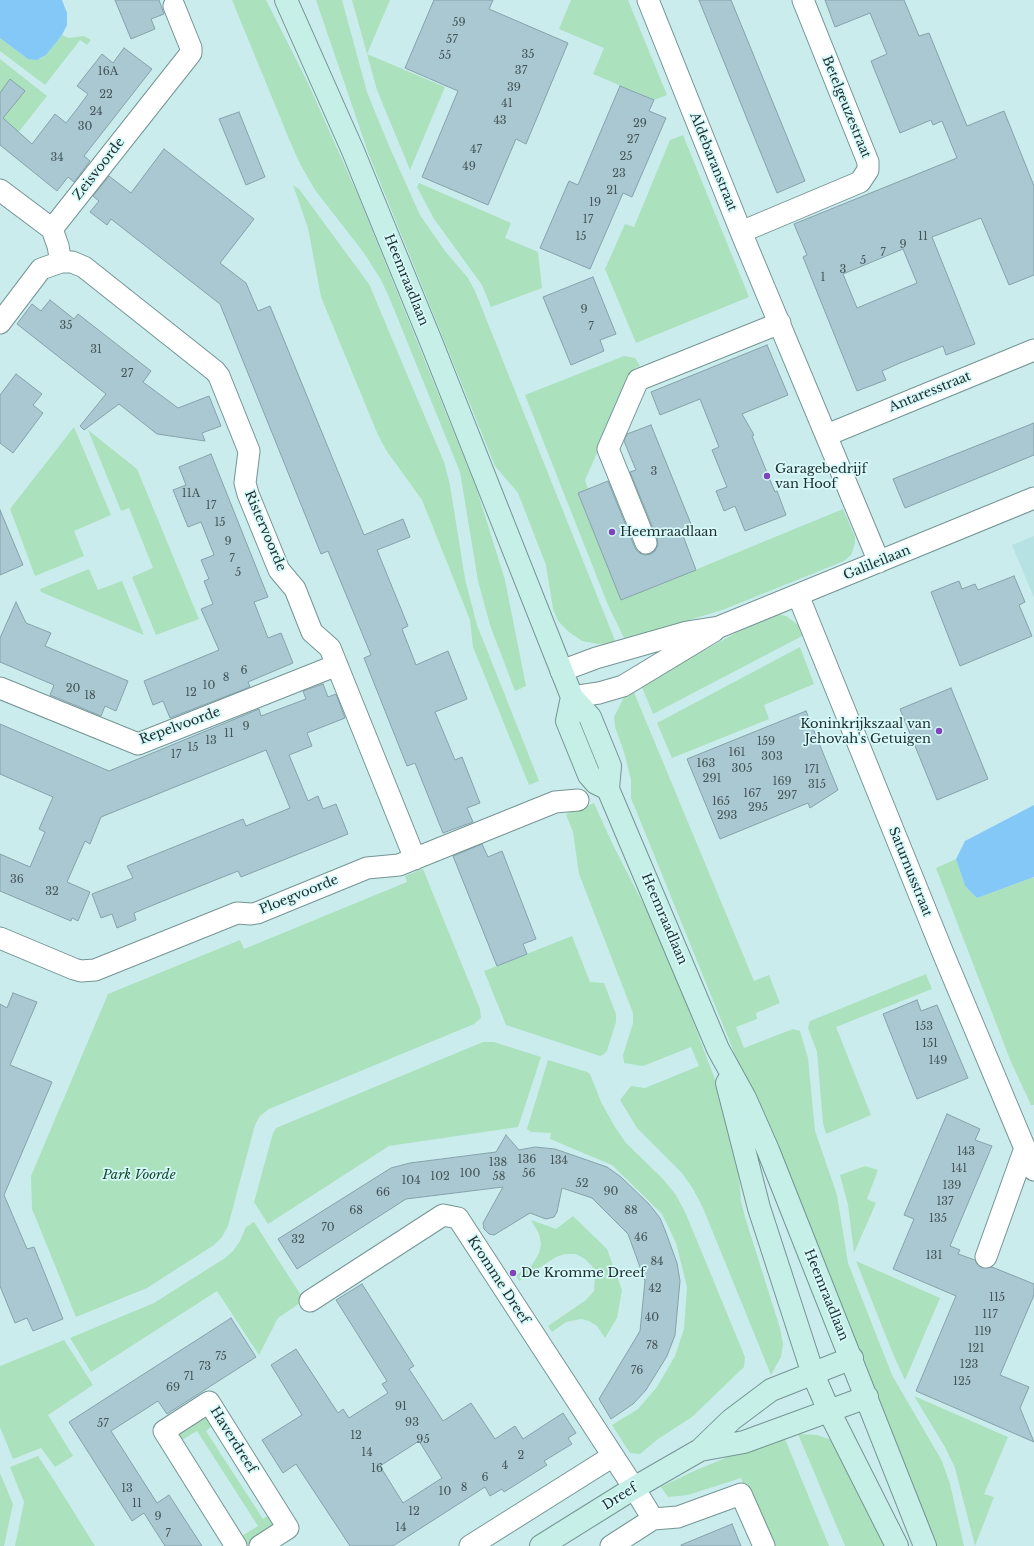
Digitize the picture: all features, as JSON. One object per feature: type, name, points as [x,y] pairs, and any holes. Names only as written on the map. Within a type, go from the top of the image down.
[{"type":"main road","name":"Heemraadlaan","points":[[286,0],[353,151],[432,344],[572,697],[590,717],[610,766],[608,789],[718,1049],[745,1098],[852,1358],[925,1546]]},
{"type":"main road","name":"Heemraadlaan","points":[[718,1049],[759,1208],[813,1374],[828,1411],[896,1546]]},
{"type":"main road","name":"Dreef","points":[[542,1546],[634,1488],[700,1450],[731,1420],[771,1390],[852,1358]]},
{"type":"main road","name":"Dreef","points":[[700,1450],[744,1442],[867,1397]]},
{"type":"street","name":"Aldebaranstraat","points":[[648,0],[741,232],[879,562]]},
{"type":"street","name":"Betelgeuzestraat","points":[[741,232],[860,182],[868,170],[868,162],[803,0]]},
{"type":"street","name":"Zeisvoorde","points":[[52,229],[191,53],[192,48],[174,6]]},
{"type":"street","points":[[0,190],[52,229],[58,246],[60,262],[41,269],[0,323]]},
{"type":"street","name":"Ristervoorde","points":[[60,262],[72,262],[84,267],[217,374],[249,451],[245,483],[248,494],[280,572],[295,589],[312,632],[327,644],[337,665],[415,859]]},
{"type":"street","points":[[646,544],[608,449],[638,380],[780,323]]},
{"type":"street","name":"Antaresstraat","points":[[827,435],[1034,350]]},
{"type":"street","name":"Galileilaan","points":[[572,697],[600,693],[623,686],[689,647],[719,627],[1034,498]]},
{"type":"street","name":"Saturnusstraat","points":[[798,595],[937,938],[1026,1133],[1034,1170]]},
{"type":"street","name":"Galileilaan","points":[[561,671],[596,658],[688,632],[719,627]]},
{"type":"street","name":"Repelvoorde","points":[[0,688],[138,744],[337,665]]},
{"type":"street","name":"Ploegvoorde","points":[[0,938],[74,969],[90,971],[237,913],[258,913],[367,868],[399,865],[555,802],[578,800]]},
{"type":"street","points":[[986,1257],[1026,1133]]},
{"type":"street","name":"Kromme Dreef","points":[[310,1301],[443,1215],[458,1218],[653,1519]]},
{"type":"street","name":"Haverdreef","points":[[236,1546],[164,1431],[209,1402],[288,1528],[260,1546]]},
{"type":"street","points":[[470,1546],[613,1456]]},
{"type":"street","points":[[611,1546],[653,1519],[678,1517],[741,1494],[764,1546]]},
{"type":"shaded area","points":[[1034,536],[1034,598],[1012,545]]},
{"type":"green space","points":[[232,0],[266,0],[307,81],[360,200],[477,490],[505,580],[526,686],[515,691],[490,625],[478,581],[460,472],[389,297],[381,280],[364,253],[315,190],[300,164]]},
{"type":"green space","points":[[316,0],[342,0],[367,92],[389,146],[420,215],[445,251],[468,278],[475,291],[616,643],[598,644],[582,641],[569,632],[558,621],[553,609],[546,565],[518,493],[495,466],[369,155]]},
{"type":"green space","points":[[352,0],[390,0],[367,54]]},
{"type":"green space","points":[[571,0],[628,0],[667,95],[654,100],[593,74],[604,48],[559,29]]},
{"type":"green space","points":[[62,35],[69,38],[84,36],[91,40],[87,45],[80,40],[45,85],[0,51],[0,38],[28,59],[40,59],[46,55]]},
{"type":"green space","points":[[367,54],[445,87],[410,170],[377,90]]},
{"type":"green space","points":[[0,59],[47,96],[18,133],[0,118]]},
{"type":"green space","points":[[683,135],[749,297],[636,343],[605,269],[625,224],[634,227],[670,140]]},
{"type":"green space","points":[[419,183],[511,223],[505,238],[538,252],[542,288],[491,307],[482,285],[434,219],[417,187]]},
{"type":"green space","points":[[293,185],[299,189],[369,284],[444,462],[450,485],[465,579],[477,625],[539,781],[529,785],[473,647],[470,620],[422,500],[386,450],[378,435],[321,297],[308,228]]},
{"type":"green space","points":[[624,356],[635,358],[640,366],[635,368],[585,480],[588,489],[578,494],[622,600],[843,509],[855,537],[855,544],[851,555],[844,561],[725,609],[625,640],[608,605],[525,395]]},
{"type":"green space","points":[[74,427],[111,515],[74,531],[84,556],[35,576],[10,509]]},
{"type":"green space","points":[[88,430],[137,469],[199,619],[156,635],[132,577],[153,568],[129,508],[121,511]]},
{"type":"green space","points":[[89,569],[98,590],[122,581],[144,635],[41,592],[40,589]]},
{"type":"green space","points":[[776,614],[786,616],[797,624],[806,634],[653,714],[641,685],[767,616]]},
{"type":"green space","points":[[800,647],[814,684],[764,705],[769,719],[672,758],[657,723]]},
{"type":"green space","points":[[633,690],[754,981],[769,975],[780,1003],[756,1013],[757,1019],[736,1027],[744,1048],[793,1029],[800,1031],[808,1058],[815,1131],[837,1195],[848,1263],[892,1375],[942,1461],[950,1484],[964,1546],[934,1546],[631,798],[631,780],[624,752],[615,727],[614,717],[624,697]]},
{"type":"green space","points":[[594,803],[613,845],[647,911],[676,976],[722,1098],[738,1163],[741,1201],[780,1328],[783,1344],[781,1357],[771,1375],[703,1208],[693,1189],[682,1173],[637,1128],[620,1100],[631,1086],[645,1088],[699,1066],[691,1047],[643,1066],[624,1063],[623,1055],[633,1023],[633,1013],[579,874],[573,832],[566,814]]},
{"type":"green space","points":[[956,859],[965,886],[977,898],[1034,877],[1034,1105],[1031,1105],[1011,1062],[936,868]]},
{"type":"green space","name":"Park Voorde","points":[[423,869],[480,1009],[481,1018],[474,1024],[269,1109],[260,1116],[255,1125],[228,1226],[222,1237],[214,1245],[147,1288],[76,1317],[32,1209],[31,1176],[108,994],[240,940],[244,949],[407,882],[405,876]]},
{"type":"green space","points":[[572,936],[590,982],[604,983],[616,1014],[616,1022],[607,1051],[600,1056],[506,1025],[484,971]]},
{"type":"green space","points":[[926,974],[932,989],[836,1027],[871,1115],[826,1134],[823,1123],[817,1052],[808,1028],[810,1021]]},
{"type":"green space","points":[[483,1042],[494,1042],[541,1057],[518,1127],[389,1146],[268,1224],[254,1202],[273,1133],[276,1128]]},
{"type":"green space","points":[[548,1060],[590,1074],[602,1104],[626,1143],[663,1179],[676,1195],[686,1214],[745,1357],[744,1367],[692,1417],[658,1439],[640,1454],[630,1453],[612,1425],[638,1409],[657,1387],[675,1356],[684,1329],[687,1287],[676,1243],[662,1214],[612,1165],[550,1139],[551,1133],[531,1132],[527,1129]]},
{"type":"green space","points":[[865,1166],[878,1170],[867,1199],[876,1203],[854,1253],[848,1205],[840,1175]]},
{"type":"green space","points":[[573,1216],[607,1249],[622,1290],[617,1318],[605,1338],[597,1326],[589,1321],[581,1319],[566,1322],[552,1332],[548,1326],[586,1300],[594,1291],[595,1274],[592,1266],[585,1259],[576,1254],[565,1254],[556,1257],[519,1281],[516,1275],[532,1265],[539,1253],[541,1244],[539,1234],[531,1220],[556,1229]]},
{"type":"green space","points":[[254,1222],[302,1297],[300,1303],[278,1318],[259,1355],[217,1291],[91,1372],[70,1338],[154,1303],[225,1258],[233,1251],[240,1241],[246,1227]]},
{"type":"green space","points":[[856,1261],[940,1298],[905,1380],[893,1354]]},
{"type":"green space","points":[[64,1340],[93,1385],[48,1415],[73,1456],[55,1467],[41,1448],[13,1459],[0,1427],[0,1366]]},
{"type":"green space","points":[[914,1396],[1008,1437],[984,1494],[994,1497],[975,1546],[955,1468],[945,1447]]},
{"type":"green space","points":[[206,1416],[212,1426],[206,1431],[263,1519],[269,1515],[276,1527],[248,1545],[242,1536],[258,1526],[197,1431],[182,1440],[178,1434]]},
{"type":"green space","points":[[783,1434],[829,1546],[769,1546],[741,1478],[688,1495],[668,1497],[661,1487],[694,1471]]},
{"type":"green space","points":[[798,1434],[817,1435],[834,1441],[890,1546],[845,1546]]},
{"type":"green space","points":[[38,1456],[95,1546],[15,1546],[24,1502],[10,1467]]},
{"type":"green space","points":[[0,1473],[13,1504],[4,1546],[0,1546]]},
{"type":"water","points":[[0,0],[62,0],[67,13],[67,25],[62,35],[46,55],[37,60],[28,59],[0,38]]},
{"type":"water","points":[[1034,805],[1034,877],[977,898],[965,886],[956,859],[965,841]]},
{"type":"building","points":[[115,0],[159,0],[164,14],[151,19],[155,29],[131,39]]},
{"type":"building","points":[[434,0],[493,0],[489,9],[568,43],[526,144],[516,139],[488,205],[422,177],[458,91],[405,68]]},
{"type":"building","points":[[699,0],[731,0],[805,181],[777,193]]},
{"type":"building","points":[[825,0],[904,0],[919,36],[929,33],[967,126],[1004,111],[1034,186],[1034,275],[1009,285],[981,218],[932,237],[975,344],[946,355],[943,346],[900,363],[882,371],[886,380],[857,391],[803,257],[807,255],[794,224],[957,158],[942,121],[933,125],[931,120],[900,133],[871,61],[887,54],[870,13],[835,27]],"holes":[[[903,249],[917,283],[857,308],[843,274]]]},
{"type":"building","points":[[124,48],[152,69],[84,156],[90,161],[74,182],[68,177],[57,191],[0,145],[0,93],[10,79],[25,91],[3,118],[32,144],[55,114],[66,123],[77,109],[88,94],[77,86],[102,54],[113,63]]},
{"type":"building","points":[[620,86],[654,100],[649,111],[666,118],[632,197],[623,193],[590,269],[540,248],[569,181],[578,185]]},
{"type":"building","points":[[239,112],[265,177],[246,185],[219,119]]},
{"type":"building","points":[[164,149],[254,219],[220,263],[246,283],[258,311],[270,306],[364,535],[403,519],[410,537],[377,550],[408,626],[402,629],[416,665],[448,651],[467,699],[435,712],[455,760],[462,757],[480,803],[467,808],[473,822],[443,833],[415,763],[407,766],[364,658],[371,655],[328,551],[321,554],[220,304],[111,219],[107,225],[90,212],[99,201],[93,196],[109,176],[131,193]]},
{"type":"building","points":[[593,277],[616,334],[600,340],[604,351],[571,365],[543,297]]},
{"type":"building","points":[[50,300],[74,319],[78,314],[151,371],[143,382],[178,408],[209,396],[221,426],[202,433],[205,441],[157,434],[119,404],[84,430],[80,426],[106,394],[17,324],[32,304],[41,311]]},
{"type":"building","points":[[767,345],[788,395],[742,414],[754,435],[752,436],[775,492],[777,491],[786,515],[745,531],[735,506],[724,511],[716,491],[727,487],[712,450],[719,447],[700,399],[660,415],[651,392]]},
{"type":"building","points":[[16,374],[42,394],[33,405],[43,413],[13,453],[0,443],[0,395]]},
{"type":"building","points":[[1034,423],[1034,455],[905,508],[893,479]]},
{"type":"building","name":"Heemraadlaan","points":[[651,425],[693,529],[682,533],[696,570],[621,600],[578,493],[608,481],[635,548],[639,553],[645,555],[651,554],[655,551],[658,545],[657,538],[630,472],[636,470],[624,441],[627,434]]},
{"type":"building","points":[[211,454],[268,597],[254,602],[268,638],[281,633],[293,663],[248,682],[250,687],[170,718],[163,701],[153,705],[144,681],[219,650],[201,609],[213,604],[204,581],[209,579],[201,560],[214,555],[201,522],[188,527],[173,490],[186,485],[179,467]]},
{"type":"building","points":[[0,510],[23,565],[0,575]]},
{"type":"building","points":[[1014,576],[1025,602],[1019,605],[1032,636],[960,666],[931,592],[959,581],[962,589],[975,584],[978,590]]},
{"type":"building","points":[[16,602],[26,623],[51,633],[45,646],[128,681],[116,711],[105,706],[101,716],[50,695],[54,685],[0,662],[0,638]]},
{"type":"building","points":[[323,684],[328,697],[336,694],[345,718],[307,733],[312,746],[289,755],[308,801],[318,796],[323,809],[336,804],[348,834],[241,877],[238,871],[168,899],[134,913],[136,920],[117,928],[112,914],[101,918],[92,894],[133,878],[127,866],[243,819],[246,826],[290,808],[266,750],[101,817],[90,844],[85,841],[67,882],[90,892],[78,921],[72,918],[71,921],[0,891],[0,854],[30,867],[45,832],[39,829],[53,797],[0,774],[0,724],[109,771],[259,709],[261,716],[306,699],[303,691]]},
{"type":"building","name":"Koninkrijkszaal van Jehovah's Getuigen","points":[[951,688],[988,779],[937,800],[900,709]]},
{"type":"building","points":[[806,711],[838,790],[810,808],[808,803],[720,839],[687,759]]},
{"type":"building","points":[[482,844],[488,857],[502,851],[536,939],[523,944],[527,954],[497,966],[453,856]]},
{"type":"building","points":[[13,993],[37,1002],[10,1065],[52,1082],[4,1195],[27,1249],[34,1247],[63,1319],[33,1331],[27,1318],[15,1323],[0,1286],[0,1004],[7,1008]]},
{"type":"building","points":[[917,1000],[921,1011],[937,1005],[968,1078],[917,1099],[883,1014]]},
{"type":"building","points":[[947,1114],[980,1129],[975,1140],[992,1146],[950,1246],[960,1250],[958,1254],[975,1260],[982,1268],[992,1267],[1034,1284],[1034,1295],[1000,1375],[1029,1387],[1020,1408],[1034,1442],[916,1391],[956,1296],[893,1269],[914,1219],[904,1215]]},
{"type":"building","points":[[506,1135],[519,1150],[535,1147],[555,1149],[607,1167],[621,1177],[649,1204],[660,1218],[665,1230],[677,1263],[680,1281],[675,1335],[667,1356],[646,1390],[633,1404],[611,1419],[599,1399],[640,1331],[645,1281],[628,1234],[592,1198],[562,1188],[557,1212],[554,1217],[546,1219],[530,1213],[494,1235],[489,1234],[484,1229],[483,1223],[503,1187],[406,1199],[297,1269],[278,1239],[391,1168],[410,1163],[496,1152]]},
{"type":"building","points":[[362,1284],[414,1366],[409,1369],[443,1421],[471,1403],[495,1439],[515,1426],[523,1439],[563,1413],[576,1433],[568,1438],[572,1444],[544,1461],[547,1465],[504,1492],[502,1489],[490,1496],[485,1487],[393,1546],[350,1546],[296,1464],[283,1473],[262,1440],[302,1415],[271,1365],[296,1349],[338,1413],[343,1409],[349,1418],[388,1393],[382,1384],[387,1381],[336,1300]],"holes":[[[419,1441],[442,1478],[403,1503],[380,1466]]]},
{"type":"building","points":[[231,1318],[256,1357],[167,1414],[158,1401],[111,1431],[157,1503],[169,1495],[202,1546],[165,1546],[144,1513],[132,1521],[69,1422]]},
{"type":"building","points":[[732,1524],[741,1546],[681,1546],[681,1545]]},
{"type":"place","name":"Garagebedrijf van Hoof","points":[[767,476]]},
{"type":"place","name":"Heemraadlaan","points":[[612,532]]},
{"type":"place","name":"Koninkrijkszaal van Jehovah's Getuigen","points":[[939,731]]},
{"type":"place","name":"De Kromme Dreef","points":[[513,1273]]}]
